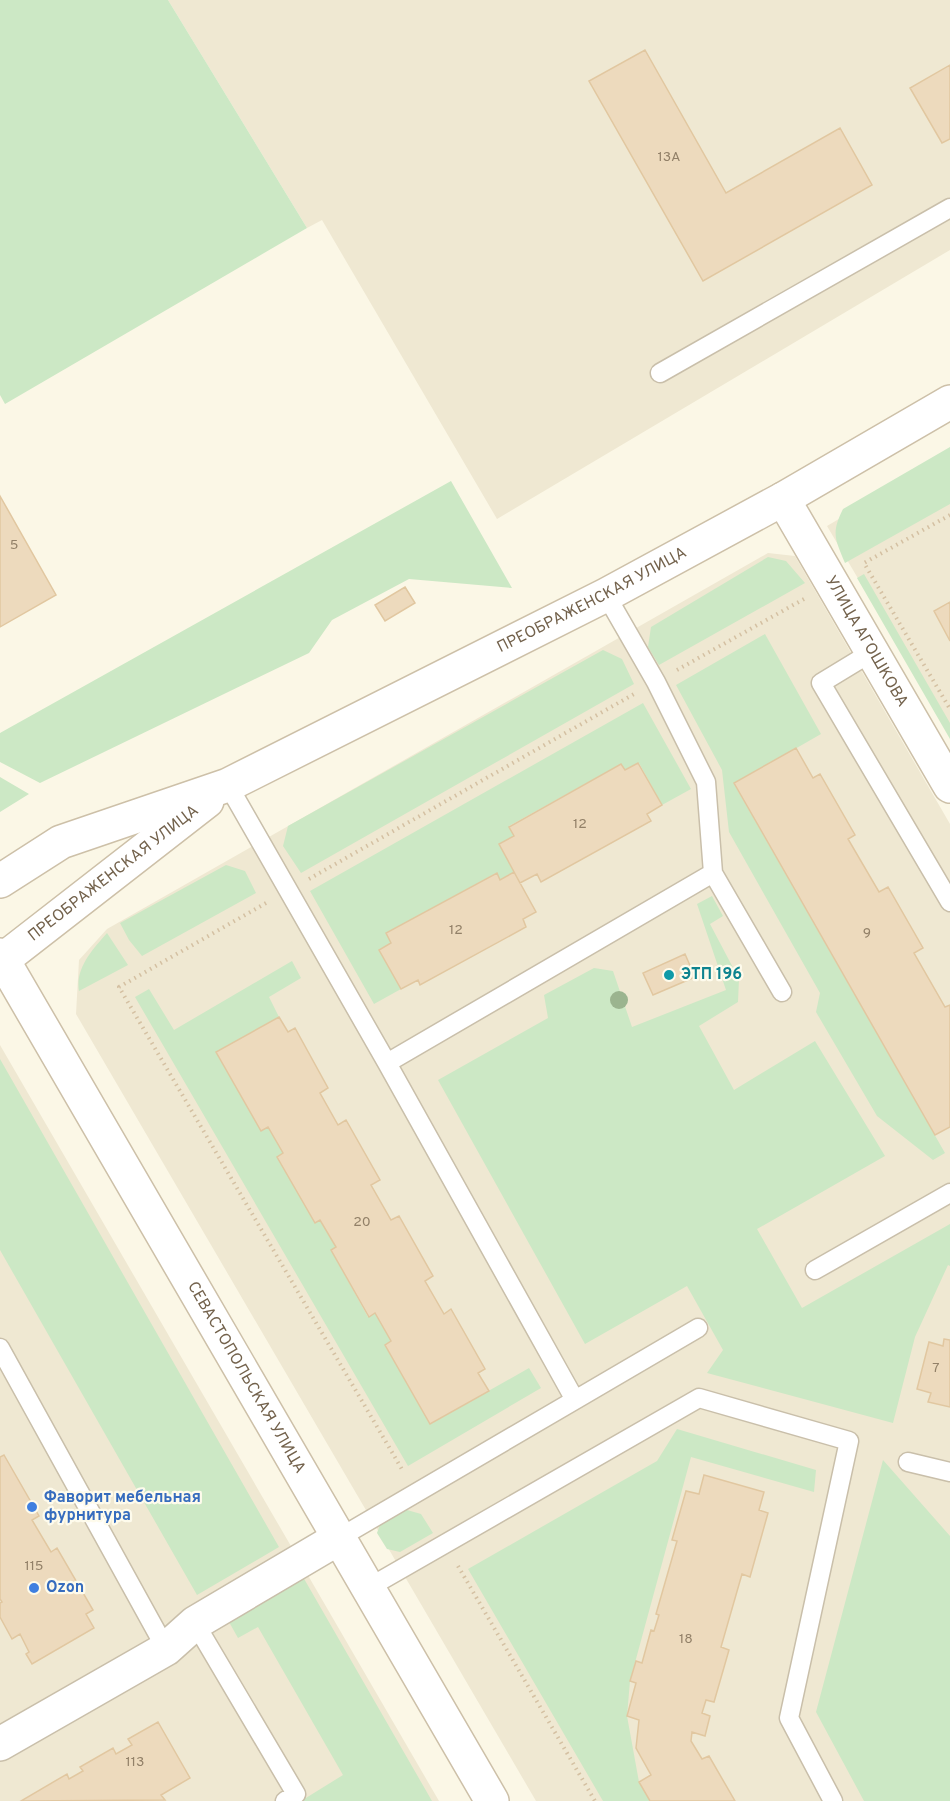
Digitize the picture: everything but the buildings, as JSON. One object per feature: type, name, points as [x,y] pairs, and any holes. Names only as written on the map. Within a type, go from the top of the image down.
[{"type":"main road","name":"ПРЕОБРАЖЕНСКАЯ УЛИЦА","points":[[0,881],[61,842],[228,785],[606,595],[783,499],[950,402]]},
{"type":"main road","name":"УЛИЦА АГОШКОВА","points":[[783,499],[950,786]]},
{"type":"main road","name":"ПРЕОБРАЖЕНСКАЯ УЛИЦА","points":[[1,959],[228,785]]},
{"type":"main road","name":"СЕВАСТОПОЛЬСКАЯ УЛИЦА","points":[[1,959],[492,1801]]},
{"type":"main road","points":[[1,1740],[166,1649],[195,1623],[339,1538]]},
{"type":"lane","points":[[660,373],[950,208]]},
{"type":"lane","points":[[606,595],[656,682],[706,782],[713,873],[782,992]]},
{"type":"lane","points":[[872,652],[821,683],[950,902]]},
{"type":"lane","points":[[228,785],[387,1063],[575,1400]]},
{"type":"lane","points":[[387,1063],[713,873]]},
{"type":"lane","points":[[815,1270],[950,1193]]},
{"type":"lane","points":[[339,1538],[698,1328]]},
{"type":"lane","points":[[0,1348],[166,1649]]},
{"type":"lane","points":[[368,1588],[699,1398],[849,1441],[789,1718],[833,1801]]},
{"type":"lane","points":[[908,1461],[950,1472]]},
{"type":"lane","points":[[195,1623],[296,1794],[285,1801]]},
{"type":"path","points":[[416,1493],[119,987],[950,515]]},
{"type":"path","points":[[864,563],[950,709]]},
{"type":"path","points":[[445,1544],[595,1801]]},
{"type":"shaded area","points":[[168,0],[950,0],[950,250],[497,519],[322,220],[307,228]]},
{"type":"shaded area","points":[[950,453],[950,734],[827,526]]},
{"type":"shaded area","points":[[768,553],[795,556],[950,824],[950,1801],[536,1801],[76,1014],[79,960],[107,929]]},
{"type":"shaded area","points":[[0,1045],[439,1801],[0,1801]]},
{"type":"green space","points":[[0,0],[168,0],[307,228],[5,404],[0,395]]},
{"type":"green space","points":[[950,447],[950,504],[845,563],[836,536],[837,524],[843,509]]},
{"type":"green space","points":[[451,481],[512,588],[409,579],[332,620],[309,653],[40,783],[0,762],[0,733]]},
{"type":"green space","points":[[768,557],[786,561],[805,583],[659,665],[648,647],[651,627]]},
{"type":"green space","points":[[864,574],[950,723],[950,739],[857,578]]},
{"type":"green space","points":[[765,634],[821,734],[734,784],[945,1153],[933,1160],[877,1116],[816,1012],[820,993],[729,832],[722,770],[676,685]]},
{"type":"green space","points":[[603,650],[622,659],[634,684],[301,873],[283,846],[288,826]]},
{"type":"green space","points":[[643,703],[691,789],[662,805],[639,763],[625,770],[621,764],[509,826],[514,836],[499,844],[514,872],[500,880],[496,873],[387,933],[391,943],[379,950],[401,989],[374,1004],[310,891]]},
{"type":"green space","points":[[0,777],[29,794],[0,812]]},
{"type":"green space","points":[[226,865],[245,871],[256,893],[142,956],[129,940],[120,923]]},
{"type":"green space","points":[[712,896],[723,916],[710,924],[739,979],[738,1002],[699,1026],[734,1090],[815,1041],[885,1156],[757,1229],[802,1308],[950,1224],[950,1266],[948,1265],[915,1337],[893,1423],[707,1373],[723,1350],[687,1286],[585,1344],[438,1080],[548,1018],[544,995],[594,968],[613,971],[632,1027],[726,990],[697,904]]},
{"type":"green space","points":[[107,933],[128,965],[79,991],[78,983],[82,967]]},
{"type":"green space","points":[[292,961],[301,978],[269,997],[279,1017],[217,1052],[261,1131],[268,1127],[283,1153],[278,1157],[315,1223],[320,1220],[336,1247],[331,1250],[368,1317],[375,1313],[391,1341],[385,1345],[430,1424],[529,1368],[541,1388],[408,1466],[135,997],[149,989],[174,1030]]},
{"type":"green space","points":[[0,1059],[279,1547],[197,1595],[0,1250]]},
{"type":"green space","points":[[677,1429],[816,1470],[814,1492],[691,1457],[630,1681],[627,1716],[639,1782],[650,1801],[603,1801],[468,1569],[657,1461]]},
{"type":"green space","points":[[883,1460],[950,1536],[950,1801],[864,1801],[816,1712]]},
{"type":"green space","points":[[407,1510],[421,1514],[433,1533],[400,1552],[387,1549],[377,1533],[381,1522],[396,1512]]},
{"type":"green space","points":[[299,1570],[432,1801],[301,1801],[343,1775],[258,1627],[238,1638],[224,1613]]},
{"type":"place","name":"ЭТП 196","points":[[669,975]]},
{"type":"place","name":"Фаворит мебельная фурнитура","points":[[32,1507]]},
{"type":"place","name":"Ozon","points":[[34,1588]]}]
